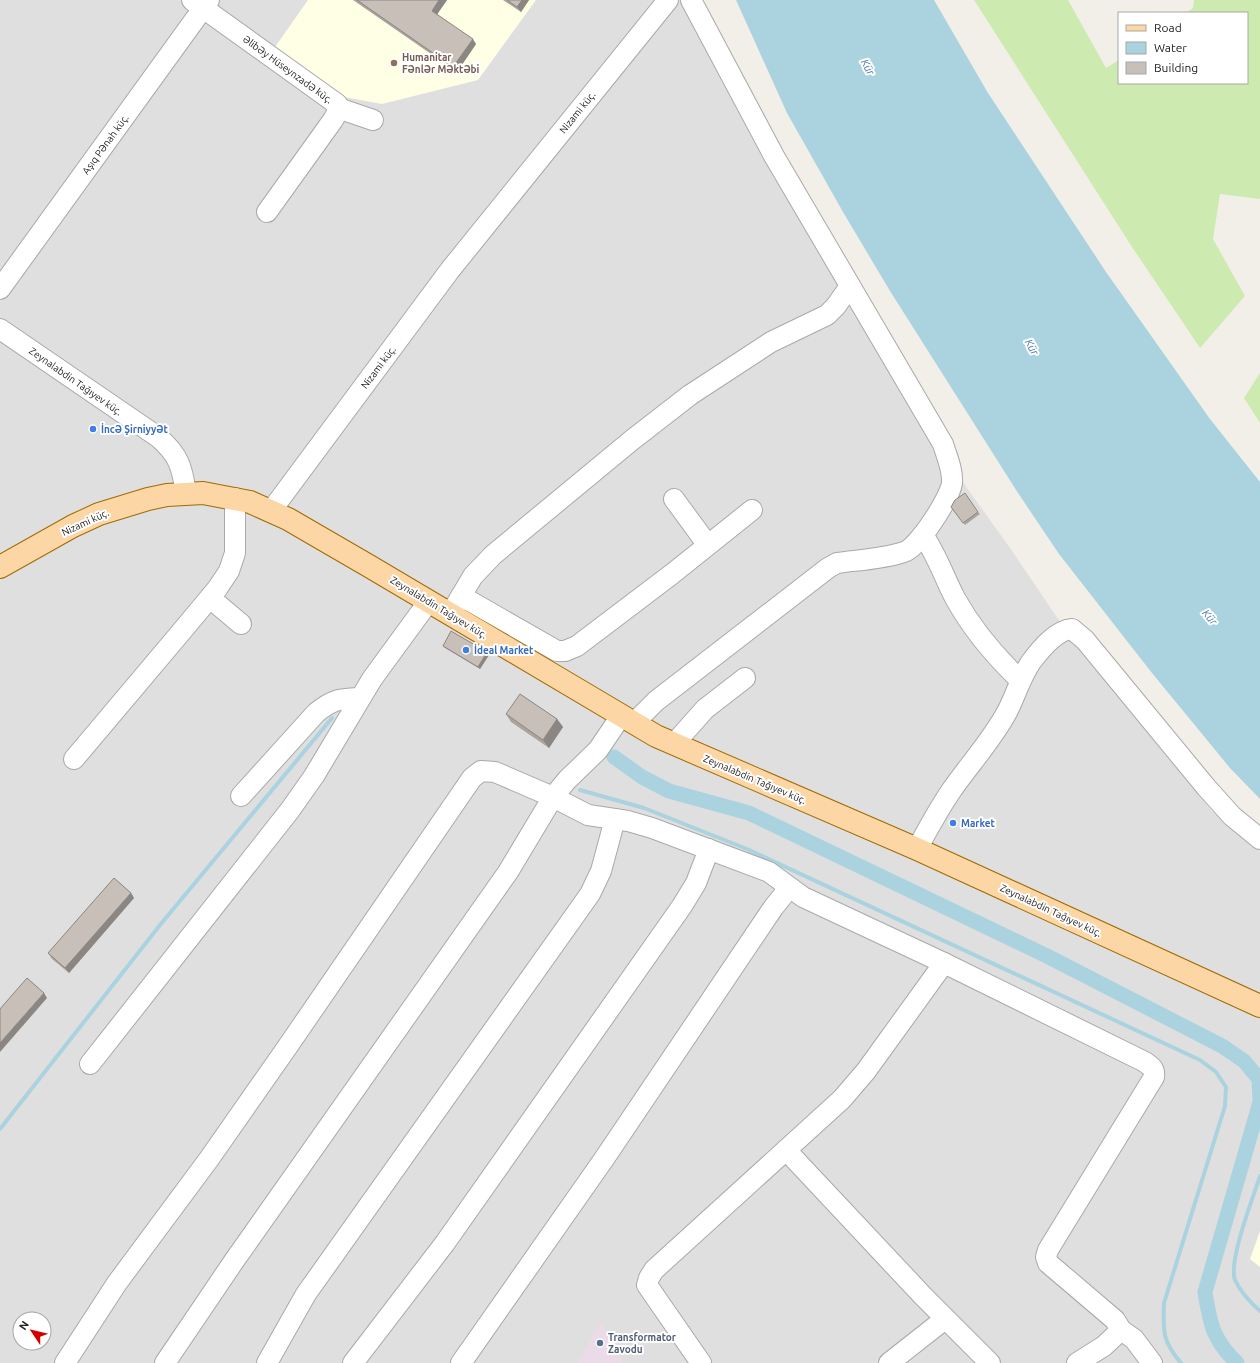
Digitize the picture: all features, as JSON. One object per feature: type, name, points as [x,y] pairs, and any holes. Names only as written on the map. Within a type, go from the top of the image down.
[{"type":"main road","name":"Nizami küç.","points":[[0,567],[73,526],[99,514],[148,499],[186,493],[202,493],[236,498],[271,511]]},
{"type":"main road","name":"Zeynalabdin Tağıyev küç.","points":[[271,511],[429,601],[456,604],[627,720],[674,744],[917,849],[1260,1006]]},
{"type":"street","name":"Nizami küç.","points":[[271,511],[450,270],[668,0]]},
{"type":"street","points":[[165,1363],[239,1254],[508,872],[553,797],[567,780],[627,720],[656,701],[828,568],[837,564],[905,552],[915,546],[948,495],[952,483],[950,466],[943,444],[774,156],[691,0]]},
{"type":"street","name":"Əlibəy Hüseynzadə küç.","points":[[202,3],[335,101],[338,108],[333,120],[267,212]]},
{"type":"street","name":"Aşıq Pənah küç.","points":[[0,289],[202,3]]},
{"type":"street","points":[[338,108],[373,120]]},
{"type":"street","points":[[752,510],[707,544],[672,574],[584,641],[565,651],[557,651],[456,604],[473,576],[493,555],[632,440],[690,395],[771,342],[826,315],[836,306],[850,286]]},
{"type":"street","name":"Zeynalabdin Tağıyev küç.","points":[[0,329],[170,447],[182,470],[186,493]]},
{"type":"street","points":[[74,759],[210,598],[229,571],[235,553],[236,498]]},
{"type":"street","points":[[674,499],[707,544]]},
{"type":"street","points":[[923,535],[934,551],[956,598],[977,632],[998,658],[1020,680]]},
{"type":"street","points":[[210,598],[241,624]]},
{"type":"street","points":[[90,1064],[290,810],[314,776],[372,679],[429,601]]},
{"type":"street","points":[[917,849],[938,810],[989,740],[1007,711],[1020,680],[1032,662],[1054,637],[1066,629],[1072,629],[1079,634],[1206,787],[1232,816],[1260,839]]},
{"type":"street","points":[[674,744],[705,709],[745,678]]},
{"type":"street","points":[[241,796],[316,713],[336,699],[360,698]]},
{"type":"street","points":[[65,1363],[117,1283],[204,1165],[283,1053],[472,778],[481,771],[495,772],[588,814],[652,828],[776,875],[789,888],[803,897],[944,963],[1145,1062],[1154,1071],[1154,1077],[1048,1250],[1046,1257],[1048,1263],[1115,1320],[1121,1330],[1134,1339],[1152,1363]]},
{"type":"street","points":[[267,1363],[306,1294],[586,901],[601,871],[615,819]]},
{"type":"street","points":[[353,1363],[440,1248],[682,906],[696,883],[709,850]]},
{"type":"street","points":[[461,1363],[600,1165],[773,908],[789,888]]},
{"type":"street","points":[[700,1363],[647,1285],[649,1278],[654,1270],[842,1098],[861,1076],[944,963]]},
{"type":"street","points":[[786,1150],[945,1319],[990,1363]]},
{"type":"street","points":[[890,1363],[945,1319]]},
{"type":"street","points":[[1077,1363],[1104,1346],[1121,1330]]},
{"type":"shaded area","points":[[0,0],[680,0],[773,176],[934,442],[1010,548],[1077,647],[1212,811],[1260,850],[1260,1363],[0,1363]]},
{"type":"shaded area","name":"Humanitar Fənlər Məktəbi","points":[[308,0],[536,0],[478,80],[382,104],[344,97],[275,47]]},
{"type":"shaded area","points":[[1260,1231],[1260,1267],[1250,1259]]},
{"type":"shaded area","name":"Transformator Zavodu","points":[[601,1322],[623,1363],[577,1363]]},
{"type":"green space","points":[[974,0],[1068,0],[1106,68],[1118,61],[1118,84],[1248,84],[1248,12],[1187,12],[1193,8],[1194,0],[1260,0],[1260,199],[1220,194],[1213,239],[1245,296],[1200,348],[1132,247]]},
{"type":"green space","points":[[1260,373],[1260,423],[1244,398]]},
{"type":"water","name":"Kür","points":[[736,0],[934,0],[988,93],[1106,272],[1210,419],[1260,482],[1260,799],[1230,768],[1152,673],[1059,554],[1018,493],[890,291],[843,212],[787,113]]},
{"type":"building","points":[[357,0],[439,0],[432,11],[473,39],[453,67]]},
{"type":"building","points":[[507,0],[522,0],[517,7]]},
{"type":"building","points":[[965,493],[978,512],[963,523],[951,507],[955,500]]},
{"type":"building","points":[[451,631],[487,652],[478,667],[443,646]]},
{"type":"building","points":[[520,694],[557,719],[543,740],[506,714]]},
{"type":"building","points":[[114,878],[131,893],[65,968],[48,953]]},
{"type":"building","points":[[27,978],[44,993],[0,1043],[0,1009]]},
{"type":"waterway","points":[[0,1129],[160,925],[332,718]]},
{"type":"waterway","points":[[614,757],[642,777],[669,791],[749,813],[1047,956],[1222,1046],[1244,1061],[1259,1079],[1260,1102],[1205,1292],[1214,1331],[1223,1347],[1237,1363]]},
{"type":"waterway","points":[[580,790],[644,808],[747,849],[1200,1060],[1216,1072],[1226,1087],[1225,1106],[1164,1303],[1165,1335],[1170,1348],[1181,1363]]},
{"type":"waterway","points":[[1260,1176],[1238,1245],[1234,1271],[1235,1280],[1240,1288],[1249,1301],[1260,1311]]},
{"type":"place","name":"Humanitar Fənlər Məktəbi","points":[[394,63]]},
{"type":"place","name":"İncə Şirniyyət","points":[[93,429]]},
{"type":"place","name":"İdeal Market","points":[[466,650]]},
{"type":"place","name":"Market","points":[[953,823]]},
{"type":"place","name":"Transformator Zavodu","points":[[600,1343]]}]
